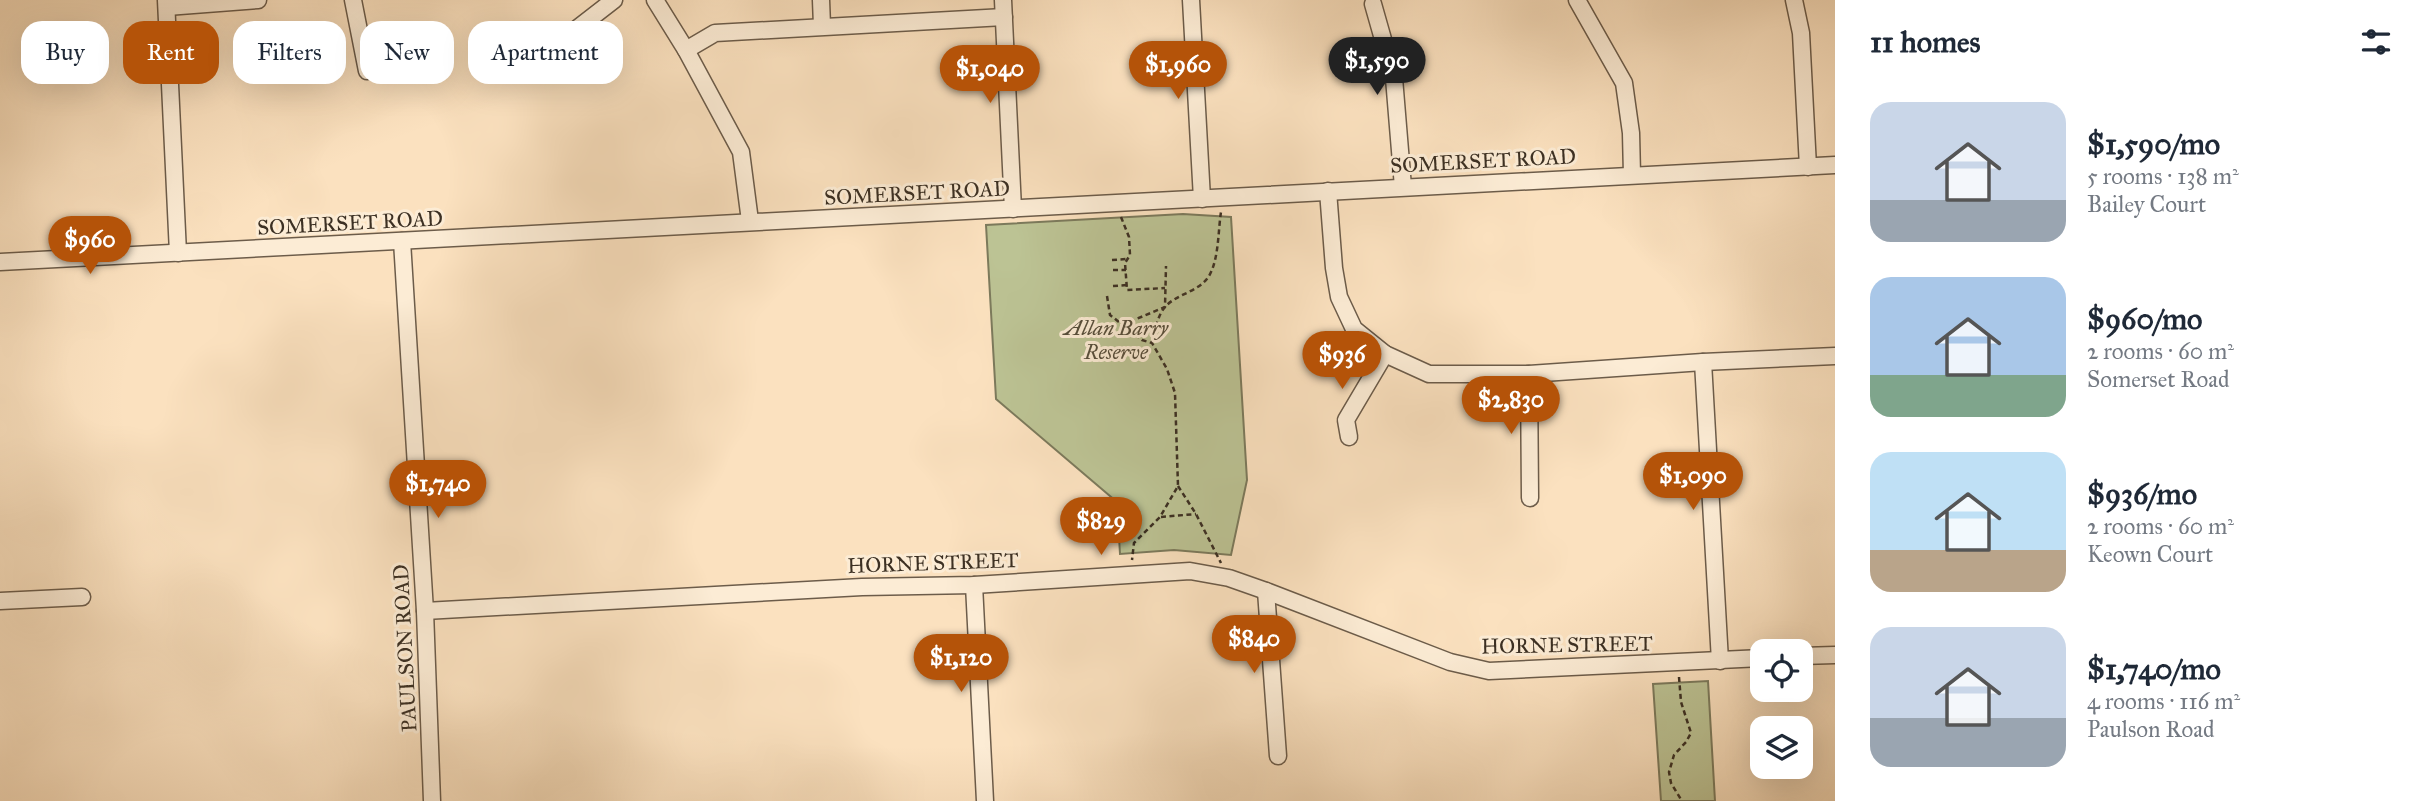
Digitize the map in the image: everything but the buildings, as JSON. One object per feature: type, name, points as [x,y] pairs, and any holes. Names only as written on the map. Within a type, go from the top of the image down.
[{"type":"street","points":[[178,253],[167,4],[258,0]]},
{"type":"street","points":[[353,0],[360,36]]},
{"type":"street","points":[[587,21],[614,0]]},
{"type":"street","points":[[655,0],[686,50],[741,152],[750,221]]},
{"type":"street","points":[[821,0],[822,26]]},
{"type":"street","points":[[1003,0],[1013,209]]},
{"type":"street","points":[[1191,0],[1202,199]]},
{"type":"street","points":[[1577,0],[1624,83],[1631,133],[1632,175]]},
{"type":"street","points":[[1794,0],[1801,33],[1808,167]]},
{"type":"street","points":[[1373,4],[1394,78],[1403,187]]},
{"type":"street","points":[[686,50],[715,33],[1003,18]]},
{"type":"street","name":"SOMERSET ROAD","points":[[0,262],[1835,166]]},
{"type":"street","points":[[1328,191],[1339,297],[1354,329],[1385,354],[1429,374],[1529,374],[1835,356]]},
{"type":"street","name":"PAULSON ROAD","points":[[402,241],[425,611],[432,801]]},
{"type":"street","points":[[1349,438],[1346,420],[1385,354]]},
{"type":"street","points":[[1703,362],[1720,661]]},
{"type":"street","points":[[1529,374],[1530,498]]},
{"type":"street","name":"HORNE STREET","points":[[425,611],[862,587],[974,585],[1191,571],[1229,578],[1470,668],[1507,672],[1750,659]]},
{"type":"street","points":[[974,585],[985,801]]},
{"type":"street","points":[[1266,591],[1278,756]]},
{"type":"street","points":[[0,601],[82,597]]},
{"type":"street","points":[[1813,655],[1835,654]]},
{"type":"path","points":[[1122,325],[1165,307],[1209,276],[1215,255],[1223,198]]},
{"type":"path","points":[[1120,203],[1120,215],[1129,237],[1130,255],[1125,263],[1127,290],[1166,288]]},
{"type":"path","points":[[1112,260],[1128,258]]},
{"type":"path","points":[[1152,343],[1165,307],[1166,266]]},
{"type":"path","points":[[1113,270],[1126,270]]},
{"type":"path","points":[[1114,286],[1127,285]]},
{"type":"path","points":[[1107,296],[1110,316],[1142,340],[1152,343],[1167,369],[1175,393],[1178,486],[1196,514],[1229,578]]},
{"type":"path","points":[[1130,574],[1134,543],[1160,517],[1178,486]]},
{"type":"path","points":[[1160,517],[1196,514]]},
{"type":"path","points":[[1678,663],[1681,702],[1691,733],[1671,760],[1669,778],[1682,801]]},
{"type":"green space","name":"Allan Barry Reserve","points":[[1183,214],[1231,217],[1247,480],[1231,555],[1174,550],[1120,554],[1117,502],[996,399],[986,225]]},
{"type":"green space","points":[[1708,681],[1715,801],[1661,801],[1653,684]]}]
